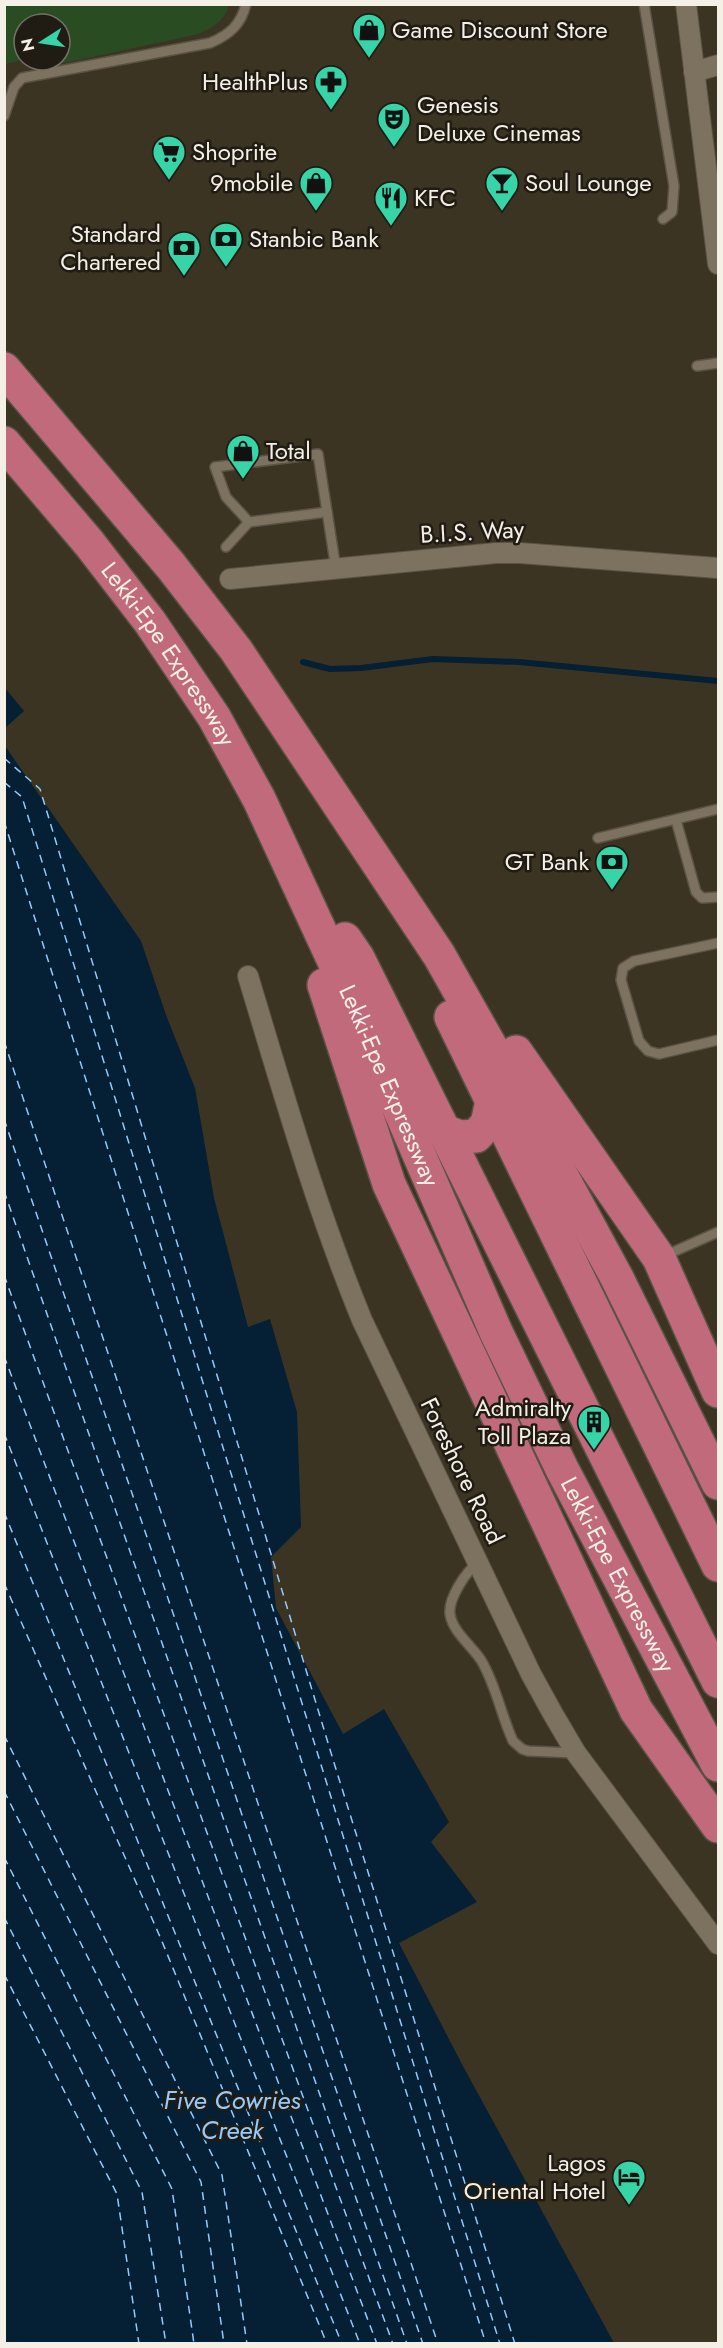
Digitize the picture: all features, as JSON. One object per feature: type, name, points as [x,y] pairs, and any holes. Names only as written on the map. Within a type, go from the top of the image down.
[{"type":"highway","name":"Lekki-Epe Expressway","points":[[4,369],[171,566],[221,632],[366,843],[439,955],[524,1104],[617,1278],[718,1483]]},
{"type":"highway","name":"Lekki-Epe Expressway","points":[[4,443],[89,543],[156,630],[214,717],[259,799],[352,1000],[496,1332],[562,1469],[718,1765]]},
{"type":"highway","points":[[259,799],[358,958],[718,1681]]},
{"type":"highway","points":[[259,799],[352,1065],[389,1184],[636,1710],[718,1826]]},
{"type":"highway","points":[[366,843],[718,1565]]},
{"type":"highway","points":[[366,843],[400,885],[659,1258],[718,1391]]},
{"type":"highway","points":[[444,1131],[460,1137],[476,1136],[487,1124],[492,1101]]},
{"type":"street","points":[[686,4],[718,264]]},
{"type":"street","points":[[694,72],[718,65]]},
{"type":"street","name":"B.I.S. Way","points":[[230,579],[508,553],[718,568]]},
{"type":"street","name":"Foreshore Road","points":[[248,976],[308,1177],[341,1270],[367,1331],[531,1674],[576,1753],[718,1944]]},
{"type":"lane","points":[[4,116],[14,87],[22,78],[210,43],[224,37],[235,28],[243,16],[246,4]]},
{"type":"lane","points":[[644,4],[674,186],[672,212],[663,219]]},
{"type":"lane","points":[[697,366],[718,363]]},
{"type":"lane","points":[[249,522],[226,497],[215,467],[318,454],[336,568]]},
{"type":"lane","points":[[226,547],[249,522],[327,512]]},
{"type":"lane","points":[[598,838],[718,809]]},
{"type":"lane","points":[[676,820],[696,891],[702,898],[718,897]]},
{"type":"lane","points":[[718,943],[634,961],[623,968],[621,980],[639,1041],[648,1051],[659,1054],[718,1040]]},
{"type":"lane","points":[[659,1258],[718,1232]]},
{"type":"lane","points":[[478,1563],[470,1569],[457,1588],[450,1605],[450,1614],[453,1623],[485,1668],[513,1741],[528,1751],[576,1753]]},
{"type":"green space","points":[[5,4],[229,5],[224,16],[206,31],[72,61],[72,12],[12,12],[12,62],[5,64]]},
{"type":"water","points":[[5,688],[24,711],[4,728]]},
{"type":"water","name":"Five Cowries Creek","points":[[5,746],[141,941],[166,1015],[195,1088],[214,1198],[248,1327],[270,1319],[297,1412],[301,1527],[271,1557],[276,1608],[343,1734],[384,1709],[449,1822],[431,1842],[477,1902],[399,1943],[464,2068],[614,2343],[5,2343]]},
{"type":"waterway","points":[[303,662],[330,669],[361,668],[433,659],[519,662],[718,681]]},
{"type":"ferry route","points":[[4,758],[40,789],[335,1766],[515,2344]]},
{"type":"ferry route","points":[[4,782],[22,797],[500,2344]]},
{"type":"ferry route","points":[[4,821],[486,2344]]},
{"type":"ferry route","points":[[4,1041],[438,2344]]},
{"type":"ferry route","points":[[4,1119],[423,2344]]},
{"type":"ferry route","points":[[4,1191],[407,2344]]},
{"type":"ferry route","points":[[4,1275],[393,2344]]},
{"type":"ferry route","points":[[4,1356],[377,2344]]},
{"type":"ferry route","points":[[4,1433],[360,2344]]},
{"type":"ferry route","points":[[4,1512],[342,2344]]},
{"type":"ferry route","points":[[4,1583],[161,1939],[327,2344]]},
{"type":"ferry route","points":[[4,1735],[222,2175],[247,2344]]},
{"type":"ferry route","points":[[4,1791],[201,2182],[224,2344]]},
{"type":"ferry route","points":[[4,1857],[172,2189],[194,2344]]},
{"type":"ferry route","points":[[4,1917],[142,2192],[166,2344]]},
{"type":"ferry route","points":[[4,1974],[117,2194],[139,2344]]},
{"type":"place","name":"Game Discount Store","points":[[369,59]]},
{"type":"place","name":"HealthPlus","points":[[331,111]]},
{"type":"place","name":"Genesis Deluxe Cinemas","points":[[394,148]]},
{"type":"place","name":"Shoprite","points":[[169,181]]},
{"type":"place","name":"9mobile","points":[[316,212]]},
{"type":"place","name":"Soul Lounge","points":[[502,212]]},
{"type":"place","name":"KFC","points":[[391,227]]},
{"type":"place","name":"Stanbic Bank","points":[[226,268]]},
{"type":"place","name":"Standard Chartered","points":[[184,277]]},
{"type":"place","name":"Total","points":[[243,480]]},
{"type":"place","name":"GT Bank","points":[[612,891]]},
{"type":"place","name":"Admiralty Toll Plaza","points":[[594,1451]]},
{"type":"place","name":"Lagos Oriental Hotel","points":[[629,2206]]}]
